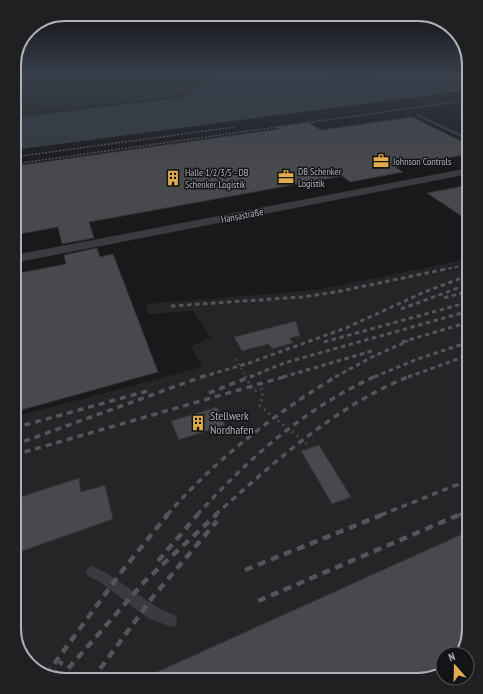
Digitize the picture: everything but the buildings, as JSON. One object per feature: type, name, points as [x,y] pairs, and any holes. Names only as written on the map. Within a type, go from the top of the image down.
[{"type":"street","name":"Hansastraße","points":[[21,258],[462,172]]},
{"type":"lane","points":[[418,115],[462,137]]},
{"type":"lane","points":[[92,572],[104,578],[153,613],[171,620]]},
{"type":"path","points":[[21,114],[87,106]]},
{"type":"path","points":[[236,359],[254,391],[262,389],[263,392],[260,406],[306,444]]},
{"type":"shaded area","points":[[21,106],[81,106],[21,113]]},
{"type":"shaded area","points":[[99,106],[114,106],[21,117],[21,115]]},
{"type":"shaded area","points":[[110,106],[345,106],[21,149],[21,117]]},
{"type":"shaded area","points":[[462,260],[462,635],[459,646],[435,646],[435,670],[424,673],[62,673],[48,670],[38,664],[30,656],[24,646],[21,635],[21,415],[202,367],[191,346],[211,338],[193,311],[148,314],[147,304],[316,290]]},
{"type":"railway","points":[[21,163],[424,106]]},
{"type":"railway","points":[[21,156],[234,127]]},
{"type":"railway","points":[[442,270],[462,266]]},
{"type":"railway","points":[[171,306],[302,297],[336,292],[446,269]]},
{"type":"railway","points":[[202,377],[249,363],[346,328],[422,293],[462,278]]},
{"type":"railway","points":[[401,309],[462,287]]},
{"type":"railway","points":[[444,298],[462,293]]},
{"type":"railway","points":[[324,342],[462,304]]},
{"type":"railway","points":[[250,377],[284,363],[462,313]]},
{"type":"railway","points":[[402,342],[462,324]]},
{"type":"railway","points":[[335,377],[374,356],[408,341]]},
{"type":"railway","points":[[374,377],[415,360],[462,344]]},
{"type":"railway","points":[[283,377],[375,350]]},
{"type":"railway","points":[[408,377],[462,358]]},
{"type":"railway","points":[[21,442],[204,376]]},
{"type":"railway","points":[[209,393],[252,376]]},
{"type":"railway","points":[[21,453],[287,376]]},
{"type":"railway","points":[[167,515],[205,475],[226,456],[268,422],[337,376]]},
{"type":"railway","points":[[215,515],[260,475],[331,419],[383,388],[410,376]]},
{"type":"railway","points":[[197,515],[237,474],[279,436],[325,403],[374,377]]},
{"type":"railway","points":[[21,426],[151,390]]},
{"type":"railway","points":[[381,515],[462,483]]},
{"type":"railway","points":[[49,670],[122,571],[168,514]]},
{"type":"railway","points":[[158,561],[198,514]]},
{"type":"railway","points":[[64,673],[145,581],[217,514]]},
{"type":"railway","points":[[245,570],[384,514]]},
{"type":"railway","points":[[258,601],[461,514]]},
{"type":"railway","points":[[97,673],[152,598],[217,521]]},
{"type":"railway","points":[[56,672],[62,661]]},
{"type":"place","name":"Johnson Controls","points":[[381,161]]},
{"type":"place","name":"DB Schenker Logistik","points":[[286,177]]},
{"type":"place","name":"Halle 1/2/3/5 - DB Schenker Logistik","points":[[173,178]]},
{"type":"place","name":"Stellwerk Nordhafen","points":[[198,423]]}]
